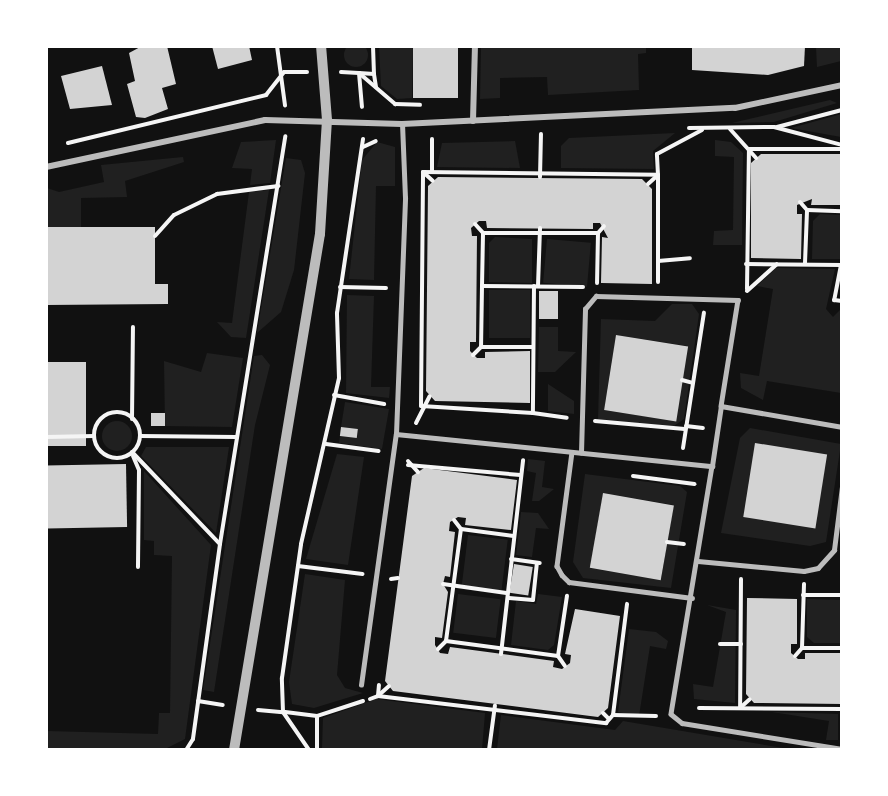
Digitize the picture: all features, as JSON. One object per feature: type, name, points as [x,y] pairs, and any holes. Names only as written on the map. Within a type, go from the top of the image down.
[{"type":"street","points":[[234,750],[312,288],[325,184],[327,120],[321,46]]},
{"type":"street","points":[[473,121],[475,46]]},
{"type":"street","points":[[46,167],[285,119],[402,124],[747,107],[842,85]]},
{"type":"lane","points":[[361,685],[374,575],[396,434],[404,140],[402,124]]},
{"type":"lane","points":[[581,453],[585,309],[596,296],[738,300],[698,561],[671,714],[682,723],[842,749]]},
{"type":"lane","points":[[721,406],[842,427]]},
{"type":"lane","points":[[396,434],[712,466]]},
{"type":"lane","points":[[572,452],[557,566],[569,582],[692,598]]},
{"type":"lane","points":[[698,561],[804,572],[818,568],[834,550],[842,487]]},
{"type":"path","points":[[186,750],[193,739],[236,437],[278,186],[285,119],[284,72],[277,46]]},
{"type":"path","points":[[359,73],[376,87],[373,46]]},
{"type":"path","points":[[284,72],[324,71],[374,74]]},
{"type":"path","points":[[58,146],[266,95],[284,72]]},
{"type":"path","points":[[309,750],[283,712],[282,678],[298,566],[339,378],[340,287],[354,175],[363,147],[359,73]]},
{"type":"path","points":[[684,128],[774,128],[842,110]]},
{"type":"path","points":[[774,128],[842,147]]},
{"type":"path","points":[[657,298],[657,154],[705,129]]},
{"type":"path","points":[[730,129],[756,158]]},
{"type":"path","points":[[540,176],[541,134]]},
{"type":"path","points":[[534,135],[548,134]]},
{"type":"path","points":[[363,147],[377,140],[444,138]]},
{"type":"path","points":[[432,139],[432,172]]},
{"type":"path","points":[[749,149],[842,147]]},
{"type":"path","points":[[749,149],[747,292],[778,263]]},
{"type":"path","points":[[423,172],[540,176],[658,175]]},
{"type":"path","points":[[423,172],[433,181]]},
{"type":"path","points":[[421,406],[423,172]]},
{"type":"path","points":[[648,184],[658,175]]},
{"type":"path","points":[[155,236],[174,215],[217,194],[278,186]]},
{"type":"path","points":[[800,202],[807,210],[805,263]]},
{"type":"path","points":[[807,210],[842,211]]},
{"type":"path","points":[[473,355],[481,347],[483,233],[475,225]]},
{"type":"path","points":[[596,296],[598,233],[604,226]]},
{"type":"path","points":[[533,413],[533,347],[539,231]]},
{"type":"path","points":[[483,233],[539,231],[598,233]]},
{"type":"path","points":[[658,261],[690,258]]},
{"type":"path","points":[[746,264],[841,265],[834,300],[842,301]]},
{"type":"path","points":[[476,289],[482,286],[597,287]]},
{"type":"path","points":[[340,287],[379,288]]},
{"type":"path","points":[[583,420],[685,429],[706,300]]},
{"type":"path","points":[[133,327],[132,419],[140,436]]},
{"type":"path","points":[[481,347],[533,347]]},
{"type":"path","points":[[682,380],[693,382]]},
{"type":"path","points":[[334,395],[384,404]]},
{"type":"path","points":[[421,406],[430,396]]},
{"type":"path","points":[[421,406],[563,417]]},
{"type":"path","points":[[94,436],[98,423],[110,414],[132,419]]},
{"type":"path","points":[[46,437],[94,436]]},
{"type":"path","points":[[94,436],[108,457],[132,452]]},
{"type":"path","points":[[140,436],[236,437]]},
{"type":"path","points":[[138,567],[139,471],[132,452],[140,436]]},
{"type":"path","points":[[326,444],[393,453],[409,461],[521,476]]},
{"type":"path","points":[[501,654],[525,448]]},
{"type":"path","points":[[132,452],[220,544]]},
{"type":"path","points":[[409,461],[418,472]]},
{"type":"path","points":[[407,473],[409,461]]},
{"type":"path","points":[[629,475],[694,484],[692,494]]},
{"type":"path","points":[[454,520],[461,529],[514,536]]},
{"type":"path","points":[[438,649],[446,641],[461,529]]},
{"type":"path","points":[[682,555],[686,534]]},
{"type":"path","points":[[667,542],[684,544]]},
{"type":"path","points":[[511,560],[557,566]]},
{"type":"path","points":[[443,584],[453,588],[533,600],[537,563]]},
{"type":"path","points":[[298,566],[391,578],[393,566]]},
{"type":"path","points":[[740,708],[741,566]]},
{"type":"path","points":[[795,656],[802,648],[804,572]]},
{"type":"path","points":[[558,656],[569,582]]},
{"type":"path","points":[[389,686],[378,696],[494,712],[606,723],[611,717],[628,591]]},
{"type":"path","points":[[803,596],[842,595]]},
{"type":"path","points":[[446,641],[558,656],[566,666]]},
{"type":"path","points":[[720,644],[741,644]]},
{"type":"path","points":[[802,648],[842,648]]},
{"type":"path","points":[[740,708],[750,699]]},
{"type":"path","points":[[489,750],[495,705]]},
{"type":"path","points":[[671,714],[740,708],[842,709]]},
{"type":"path","points":[[283,712],[317,716],[317,750]]},
{"type":"path","points":[[603,713],[611,717],[639,720]]},
{"type":"shaded area","points":[[356,43],[364,47],[368,55],[364,63],[356,67],[348,63],[344,55],[348,47]]},
{"type":"shaded area","points":[[646,46],[646,53],[638,54],[639,90],[548,95],[547,77],[500,78],[500,98],[480,99],[481,47]]},
{"type":"shaded area","points":[[379,47],[413,47],[412,98],[397,99],[381,86]]},
{"type":"shaded area","points":[[816,47],[841,47],[841,61],[817,67]]},
{"type":"shaded area","points":[[830,100],[837,103],[774,122],[732,123]]},
{"type":"shaded area","points":[[841,114],[841,137],[791,128]]},
{"type":"shaded area","points":[[675,133],[653,151],[654,169],[561,168],[561,146],[569,138]]},
{"type":"shaded area","points":[[276,140],[270,183],[250,185],[252,169],[232,168],[241,142]]},
{"type":"shaded area","points":[[715,140],[731,142],[743,153],[742,245],[713,245],[714,231],[733,230],[734,157],[715,156]]},
{"type":"shaded area","points":[[515,141],[520,168],[437,167],[442,143]]},
{"type":"shaded area","points":[[377,142],[395,147],[395,186],[376,186],[374,280],[349,279],[362,160]]},
{"type":"shaded area","points":[[183,157],[184,162],[125,181],[127,197],[81,198],[81,227],[47,227],[47,188],[59,192],[104,182],[101,165]]},
{"type":"shaded area","points":[[286,158],[301,160],[305,173],[294,270],[281,312],[257,333]]},
{"type":"shaded area","points":[[269,190],[246,338],[231,337],[217,322],[232,323],[249,192]]},
{"type":"shaded area","points":[[820,214],[841,215],[841,259],[812,259],[813,221]]},
{"type":"shaded area","points":[[495,237],[532,239],[532,283],[489,282],[489,243]]},
{"type":"shaded area","points":[[547,239],[591,243],[587,287],[543,283]]},
{"type":"shaded area","points":[[776,268],[835,269],[826,309],[833,317],[841,309],[841,393],[767,381],[763,400],[741,388],[740,373],[759,376],[773,289],[757,286]]},
{"type":"shaded area","points":[[489,290],[530,290],[530,338],[489,338]]},
{"type":"shaded area","points":[[347,295],[374,296],[371,387],[390,387],[389,398],[346,393]]},
{"type":"shaded area","points":[[672,304],[692,304],[699,314],[684,419],[674,426],[598,419],[601,319],[655,321]],"holes":[[[616,335],[687,346],[675,421],[604,410]]]},
{"type":"shaded area","points":[[539,327],[558,327],[558,351],[576,352],[555,372],[538,372]]},
{"type":"shaded area","points":[[207,353],[243,358],[232,427],[165,426],[164,361],[201,372]]},
{"type":"shaded area","points":[[262,355],[270,365],[255,425],[214,692],[203,690],[254,356]]},
{"type":"shaded area","points":[[548,384],[574,401],[574,414],[548,411]]},
{"type":"shaded area","points":[[345,402],[389,409],[382,449],[339,443],[340,436],[357,438],[358,429],[341,427]]},
{"type":"shaded area","points":[[117,421],[123,422],[131,430],[131,442],[123,450],[117,451],[111,450],[103,442],[102,436],[103,430],[111,422]]},
{"type":"shaded area","points":[[750,428],[841,444],[826,542],[810,546],[721,533],[740,438]]},
{"type":"shaded area","points":[[146,447],[229,447],[216,533],[141,456]]},
{"type":"shaded area","points":[[337,454],[364,457],[348,565],[306,559]]},
{"type":"shaded area","points":[[528,459],[545,461],[542,487],[554,489],[539,501],[532,501],[536,473],[527,471]]},
{"type":"shaded area","points":[[144,471],[211,545],[185,739],[165,749],[47,749],[47,731],[158,734],[159,713],[170,713],[172,556],[154,555],[154,541],[144,540]]},
{"type":"shaded area","points":[[585,474],[680,486],[687,492],[671,588],[583,578],[573,562]],"holes":[[[603,493],[673,505],[661,580],[590,568]]]},
{"type":"shaded area","points":[[521,512],[538,513],[549,529],[536,528],[532,557],[516,555]]},
{"type":"shaded area","points":[[468,535],[508,540],[501,590],[462,586]]},
{"type":"shaded area","points":[[305,574],[345,580],[337,675],[345,688],[363,693],[314,708],[292,704],[289,682]]},
{"type":"shaded area","points":[[458,594],[501,599],[496,638],[453,633]]},
{"type":"shaded area","points":[[538,594],[562,597],[554,645],[548,650],[511,645],[516,601],[536,604]]},
{"type":"shaded area","points":[[807,599],[841,600],[841,643],[814,643],[807,637]]},
{"type":"shaded area","points":[[707,605],[736,610],[735,703],[694,699],[693,684],[713,687],[726,612]]},
{"type":"shaded area","points":[[629,629],[656,632],[668,641],[666,649],[650,646],[639,716],[618,712]]},
{"type":"shaded area","points":[[376,699],[485,713],[482,749],[322,749],[323,718]]},
{"type":"shaded area","points":[[772,712],[838,714],[838,740],[826,740],[829,721]]},
{"type":"shaded area","points":[[501,715],[615,730],[623,721],[789,749],[497,749]]},
{"type":"building","points":[[142,46],[167,46],[176,84],[162,88],[168,109],[145,118],[136,117],[127,84],[135,81],[129,53]]},
{"type":"building","points":[[212,46],[249,46],[252,60],[218,69]]},
{"type":"building","points":[[413,46],[458,46],[458,98],[413,98]]},
{"type":"building","points":[[692,46],[805,46],[804,66],[768,75],[692,70]]},
{"type":"building","points":[[102,66],[112,105],[70,109],[61,76]]},
{"type":"building","points":[[761,154],[842,154],[842,205],[811,205],[812,199],[797,205],[797,214],[802,214],[801,259],[751,258],[751,163]]},
{"type":"building","points":[[438,177],[642,179],[652,189],[652,284],[601,283],[602,237],[608,238],[600,223],[593,223],[593,229],[487,228],[486,221],[479,221],[471,228],[472,236],[477,236],[476,342],[470,342],[470,351],[477,358],[485,358],[485,352],[530,351],[530,403],[435,401],[426,391],[428,186]]},
{"type":"building","points":[[46,227],[155,227],[155,284],[168,284],[168,304],[46,305]]},
{"type":"building","points":[[539,291],[558,291],[558,319],[539,319]]},
{"type":"building","points":[[616,335],[688,346],[676,421],[604,410]]},
{"type":"building","points":[[46,362],[86,362],[86,446],[46,446]]},
{"type":"building","points":[[151,413],[165,413],[165,426],[151,426]]},
{"type":"building","points":[[341,427],[358,429],[357,438],[340,436]]},
{"type":"building","points":[[755,443],[827,454],[815,528],[743,517]]},
{"type":"building","points":[[126,464],[127,527],[47,528],[46,465]]},
{"type":"building","points":[[424,468],[517,480],[511,530],[465,525],[466,518],[458,517],[450,522],[449,531],[455,532],[450,577],[445,576],[443,584],[448,592],[442,638],[435,637],[435,645],[440,653],[448,654],[450,647],[554,661],[553,667],[562,669],[570,663],[571,655],[565,654],[575,609],[620,616],[608,708],[598,717],[393,691],[385,681],[412,476]]},
{"type":"building","points":[[603,493],[674,506],[661,580],[590,568]]},
{"type":"building","points":[[514,564],[533,567],[528,596],[509,593]]},
{"type":"building","points":[[747,598],[797,599],[797,644],[791,644],[791,653],[798,659],[805,659],[805,653],[842,653],[842,704],[754,703],[746,694]]}]
